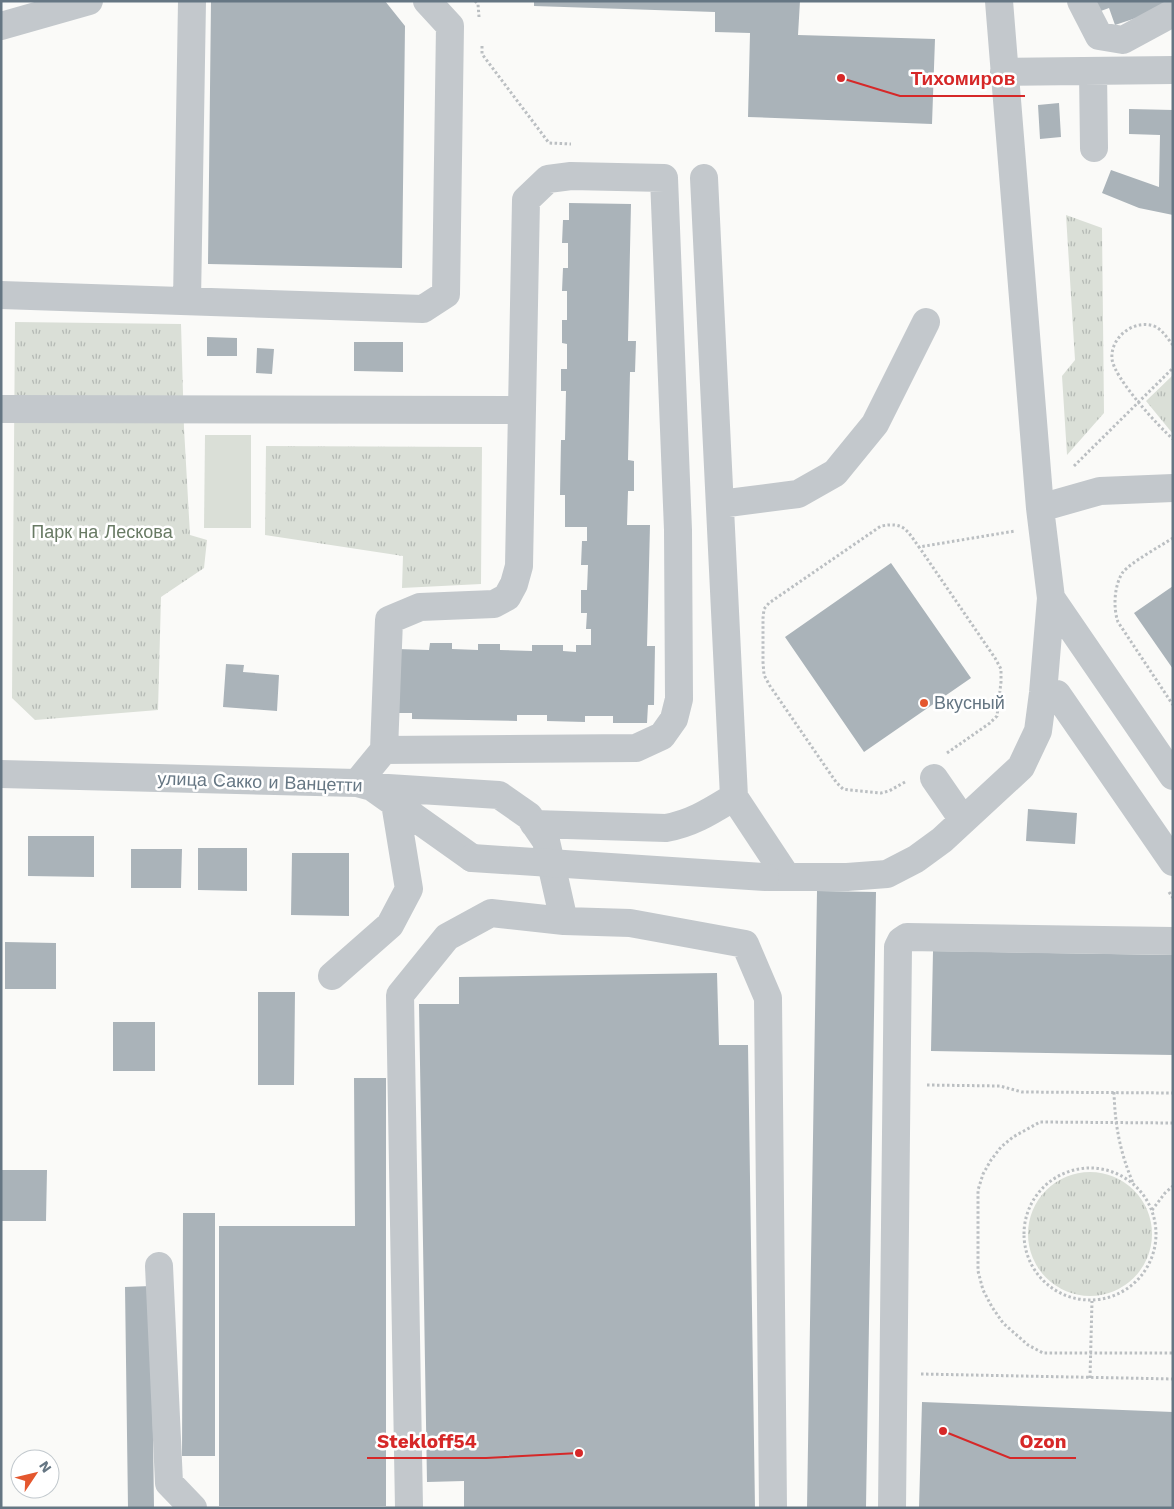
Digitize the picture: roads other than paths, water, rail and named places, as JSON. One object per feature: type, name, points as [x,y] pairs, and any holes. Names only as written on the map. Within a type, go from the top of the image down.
[{"type":"street","points":[[1,26],[89,1]]},
{"type":"street","points":[[187,301],[192,1]]},
{"type":"street","points":[[1,295],[423,309],[446,294],[450,26],[428,1]]},
{"type":"street","name":"улица Сакко и Ванцетти","points":[[1,774],[365,785],[395,803],[472,858],[776,877],[847,877],[887,874],[916,860],[963,820],[1021,766],[1038,731],[1043,693],[1051,598],[1041,517],[998,1]]},
{"type":"street","points":[[1080,1],[1099,36],[1123,40],[1173,13]]},
{"type":"street","points":[[1004,72],[1173,70]]},
{"type":"street","points":[[1093,71],[1094,148]]},
{"type":"street","points":[[384,750],[636,748],[662,736],[674,719],[679,700],[678,530],[664,178],[571,176],[548,179],[526,200],[519,566],[514,584],[507,597],[494,604],[420,607],[389,620],[384,750],[365,785],[499,795],[529,816],[546,841],[564,921]]},
{"type":"street","points":[[704,178],[734,797],[776,877]]},
{"type":"street","points":[[720,504],[798,494],[835,473],[874,424],[926,322]]},
{"type":"street","points":[[1,409],[522,410]]},
{"type":"street","points":[[1041,517],[1100,491],[1173,488]]},
{"type":"street","points":[[1051,598],[1173,776]]},
{"type":"street","points":[[1057,694],[1173,862]]},
{"type":"street","points":[[930,770],[963,820]]},
{"type":"street","points":[[534,824],[666,828],[700,818],[734,797]]},
{"type":"street","points":[[332,976],[390,925],[408,889],[395,803]]},
{"type":"street","points":[[409,1508],[400,995],[447,937],[490,913],[564,921],[630,923],[745,944],[768,998],[773,1508]]},
{"type":"street","points":[[892,1508],[898,947],[901,941],[906,938],[1173,941]]},
{"type":"street","points":[[160,1266],[168,1482],[193,1508]]},
{"type":"place","name":"Тихомиров","points":[[841,78]]},
{"type":"place","name":"Вкусный","points":[[924,703]]},
{"type":"place","name":"Ozon","points":[[943,1431]]},
{"type":"place","name":"Stekloff54","points":[[579,1453]]},
{"type":"park label","name":"Парк на Лескова","points":[[102,532]]}]
